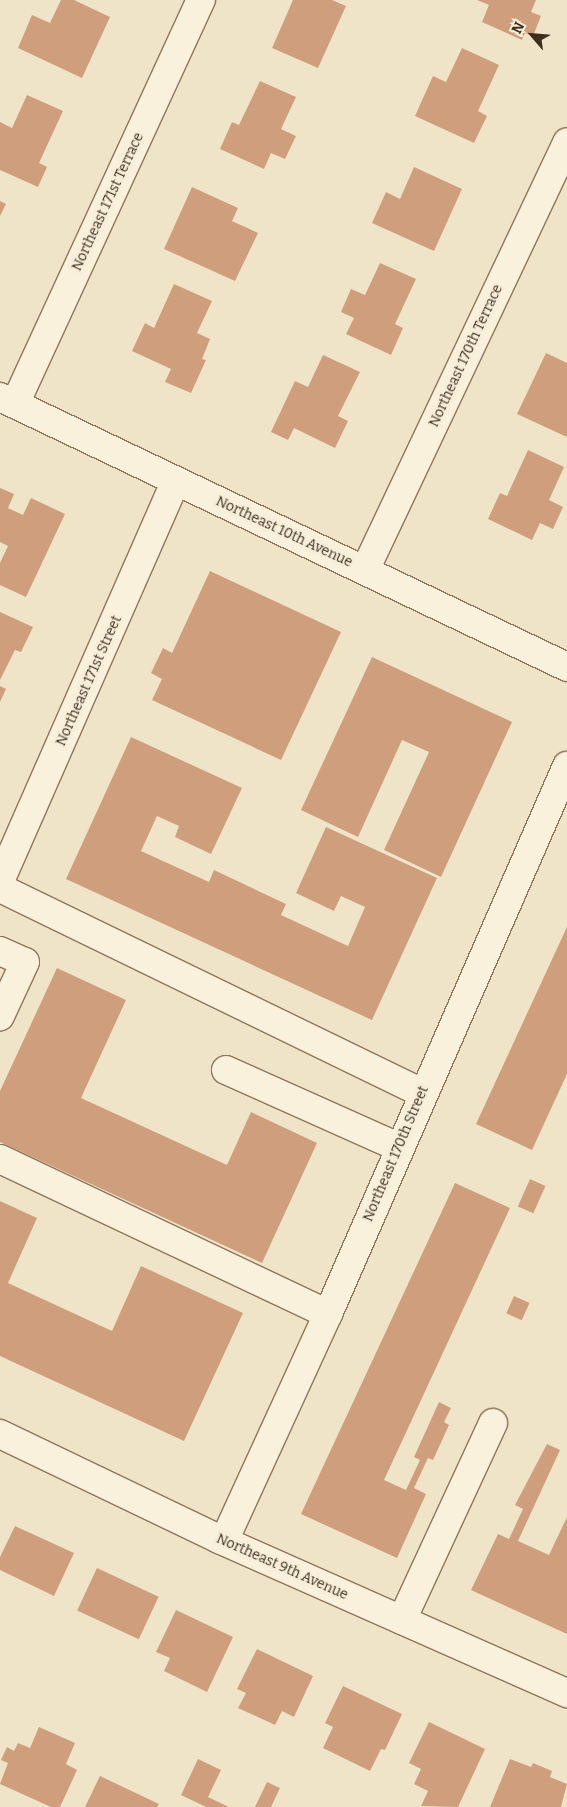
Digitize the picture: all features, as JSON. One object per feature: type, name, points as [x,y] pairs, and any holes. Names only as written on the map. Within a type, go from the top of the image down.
[{"type":"street","name":"Northeast 171st Terrace","points":[[8,401],[201,0]]},
{"type":"street","name":"Northeast 170th Terrace","points":[[365,570],[567,142]]},
{"type":"street","name":"Northeast 10th Avenue","points":[[8,401],[567,667]]},
{"type":"street","name":"Northeast 171st Street","points":[[0,881],[176,481]]},
{"type":"street","name":"Northeast 170th Street","points":[[224,1541],[328,1314],[398,1147],[567,766]]},
{"type":"street","points":[[0,888],[422,1093]]},
{"type":"street","points":[[0,951],[25,962],[0,1016]]},
{"type":"street","points":[[226,1070],[398,1147]]},
{"type":"street","points":[[0,1159],[328,1314]]},
{"type":"street","points":[[402,1620],[493,1423]]},
{"type":"street","name":"Northeast 9th Avenue","points":[[0,1434],[224,1541],[567,1694]]},
{"type":"building","points":[[61,0],[74,0],[110,17],[82,78],[18,48],[32,15],[50,23]]},
{"type":"building","points":[[293,0],[332,0],[346,6],[318,68],[272,48]]},
{"type":"building","points":[[477,0],[536,0],[531,12],[541,16],[533,36],[525,33],[522,40],[482,22],[489,5]]},
{"type":"building","points":[[462,48],[499,65],[478,111],[487,116],[474,143],[415,116],[433,76],[446,82]]},
{"type":"building","points":[[260,81],[296,97],[281,129],[296,136],[285,159],[271,153],[264,169],[220,149],[232,122],[239,125]]},
{"type":"building","points":[[27,95],[63,111],[39,163],[47,167],[38,187],[0,170],[0,122],[12,128]]},
{"type":"building","points":[[414,167],[462,189],[434,251],[372,223],[386,192],[400,199]]},
{"type":"building","points":[[192,187],[238,208],[232,221],[258,233],[235,281],[164,249]]},
{"type":"building","points":[[0,201],[6,204],[0,216]]},
{"type":"building","points":[[380,263],[416,279],[395,324],[403,328],[391,355],[346,334],[354,318],[341,312],[351,289],[365,295]]},
{"type":"building","points":[[174,284],[212,301],[197,333],[210,339],[202,359],[206,360],[191,393],[165,382],[171,369],[132,351],[145,323],[154,328]]},
{"type":"building","points":[[546,353],[567,363],[567,437],[517,414]]},
{"type":"building","points":[[323,355],[360,372],[338,416],[348,421],[335,448],[294,428],[288,440],[271,432],[295,381],[308,387]]},
{"type":"building","points":[[528,450],[564,467],[549,500],[563,507],[553,529],[540,523],[532,540],[488,519],[500,493],[507,496]]},
{"type":"building","points":[[0,488],[14,494],[8,508],[23,515],[31,498],[65,514],[26,597],[0,585],[0,563],[8,546],[0,542]]},
{"type":"building","points":[[210,571],[341,632],[281,760],[152,700],[162,679],[151,673],[163,648],[172,653]]},
{"type":"building","points":[[0,612],[33,627],[21,652],[15,650],[0,680]]},
{"type":"building","points":[[372,657],[512,722],[441,877],[384,850],[429,752],[402,740],[358,837],[301,810]]},
{"type":"building","points":[[0,686],[6,689],[0,702]]},
{"type":"building","points":[[131,737],[242,788],[211,854],[175,837],[179,826],[157,816],[141,851],[209,882],[214,870],[286,904],[281,915],[348,946],[365,907],[341,896],[334,911],[296,893],[326,827],[437,878],[372,1020],[66,879]]},
{"type":"building","points":[[567,927],[567,1074],[532,1150],[476,1124]]},
{"type":"building","points":[[57,968],[126,1000],[81,1098],[227,1165],[251,1112],[317,1143],[262,1263],[0,1142],[0,1091]]},
{"type":"building","points":[[530,1179],[546,1186],[533,1213],[518,1206]]},
{"type":"building","points":[[455,1183],[510,1208],[384,1480],[406,1490],[420,1460],[414,1457],[439,1402],[451,1408],[444,1422],[449,1425],[433,1460],[428,1458],[414,1488],[426,1494],[397,1558],[301,1514]]},
{"type":"building","points":[[0,1201],[37,1218],[8,1283],[112,1331],[141,1266],[243,1313],[184,1441],[0,1356]]},
{"type":"building","points":[[514,1296],[530,1303],[522,1320],[506,1313]]},
{"type":"building","points":[[547,1444],[560,1450],[518,1541],[549,1555],[567,1517],[567,1634],[471,1590],[498,1534],[509,1539],[523,1509],[515,1505]]},
{"type":"building","points":[[15,1526],[74,1553],[54,1596],[0,1570],[0,1557]]},
{"type":"building","points":[[97,1568],[159,1597],[139,1639],[77,1611]]},
{"type":"building","points":[[176,1610],[233,1637],[207,1692],[164,1671],[170,1658],[156,1652]]},
{"type":"building","points":[[257,1649],[313,1676],[294,1717],[282,1711],[275,1725],[238,1708],[246,1693],[237,1689]]},
{"type":"building","points":[[343,1686],[402,1714],[385,1750],[381,1749],[370,1771],[323,1748],[333,1727],[325,1723]]},
{"type":"building","points":[[429,1722],[485,1749],[458,1807],[421,1806],[428,1791],[414,1784],[421,1769],[409,1763]]},
{"type":"building","points":[[39,1727],[75,1743],[66,1764],[77,1770],[60,1807],[51,1807],[0,1784],[8,1763],[1,1760],[7,1747],[14,1751],[18,1743],[30,1748]]},
{"type":"building","points":[[198,1759],[221,1770],[208,1797],[229,1807],[206,1807],[181,1795]]},
{"type":"building","points":[[510,1759],[531,1767],[533,1763],[552,1771],[550,1777],[567,1784],[561,1807],[490,1807]]},
{"type":"building","points":[[100,1776],[159,1804],[157,1807],[85,1807]]},
{"type":"building","points":[[267,1782],[280,1788],[271,1807],[255,1807]]}]
